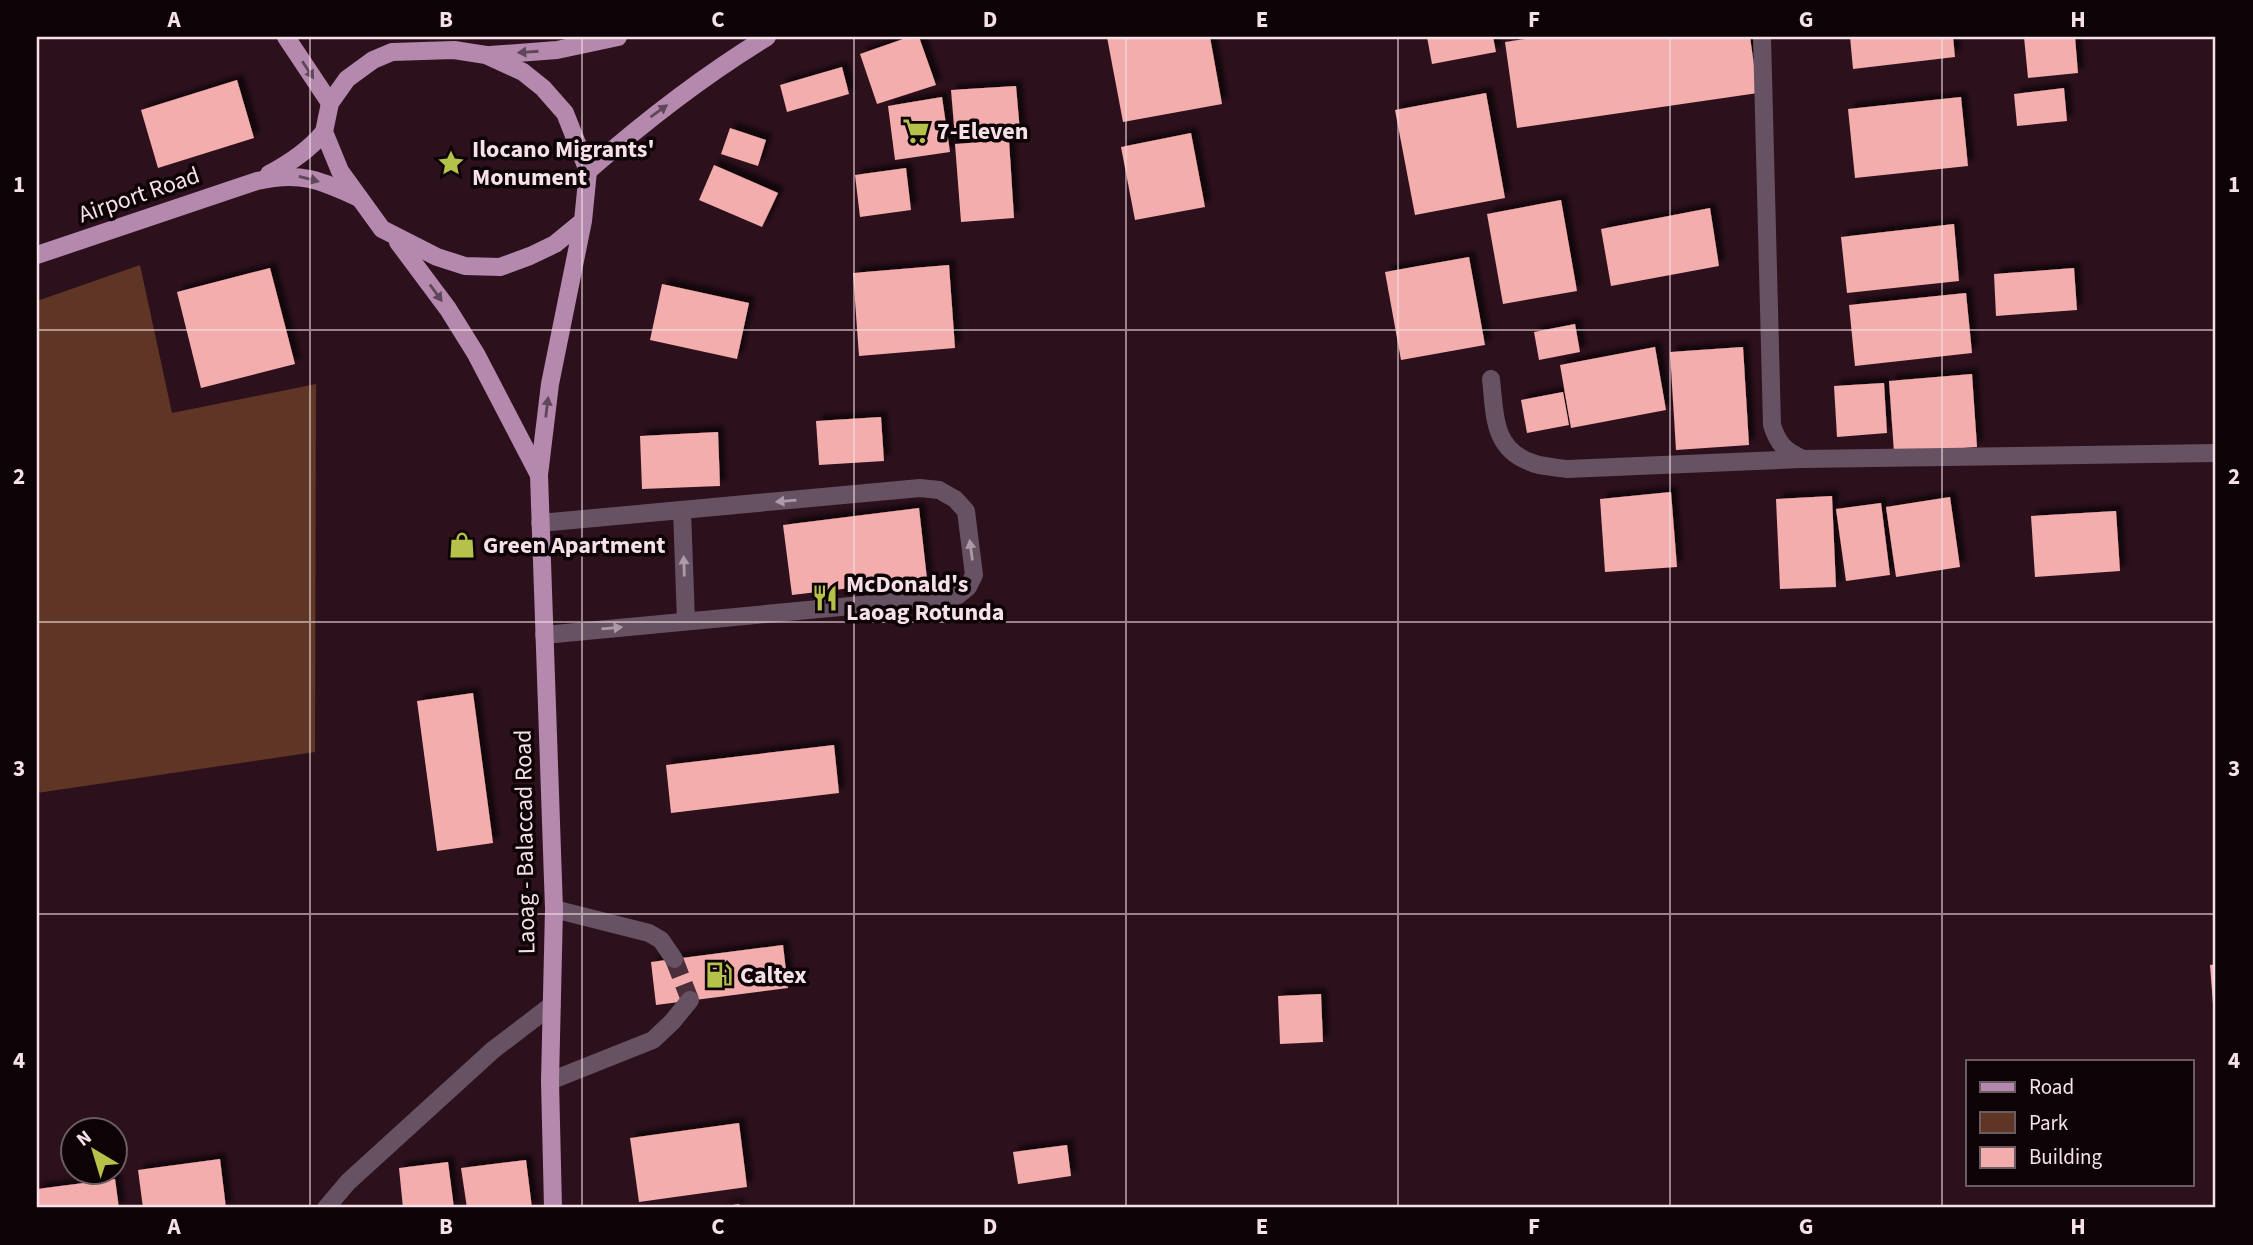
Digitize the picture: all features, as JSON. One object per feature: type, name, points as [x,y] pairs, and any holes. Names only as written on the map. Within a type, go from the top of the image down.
[{"type":"main road","points":[[286,37],[330,103]]},
{"type":"main road","points":[[431,37],[454,50]]},
{"type":"main road","points":[[485,55],[523,72],[543,88],[565,113],[588,171],[583,221],[555,244],[500,267],[466,266],[437,257],[382,229],[340,171],[324,132],[330,103],[347,79],[373,60],[392,51],[454,50],[485,55],[557,50],[618,37]]},
{"type":"main road","points":[[588,171],[646,121],[723,64],[767,37]]},
{"type":"main road","points":[[257,181],[298,157],[324,132]]},
{"type":"main road","points":[[257,181],[281,175],[303,176],[359,198]]},
{"type":"main road","name":"Airport Road","points":[[37,255],[257,181]]},
{"type":"main road","name":"Laoag - Balaccad Road","points":[[553,1208],[550,1081],[554,909],[539,475],[550,384],[583,221]]},
{"type":"main road","name":"Laoag - Balaccad Road","points":[[396,238],[448,309],[476,354],[539,475]]},
{"type":"street","points":[[1762,37],[1772,425],[1776,440],[1786,451],[1803,459]]},
{"type":"street","points":[[1491,379],[1498,433],[1509,451],[1530,463],[1567,469],[1803,459],[2216,453]]},
{"type":"street","points":[[540,523],[920,488],[939,490],[955,499],[966,512],[974,575],[968,587],[957,596],[544,635]]},
{"type":"street","points":[[682,510],[685,621]]},
{"type":"street","points":[[554,909],[649,933],[661,940],[674,959]]},
{"type":"street","points":[[550,1081],[653,1040],[673,1022],[690,1000]]},
{"type":"street","points":[[326,1208],[348,1182],[493,1050],[552,1005]]},
{"type":"green space","points":[[140,265],[172,413],[316,384],[315,752],[37,793],[37,301]]},
{"type":"building","points":[[909,37],[919,37],[936,85],[877,104],[860,54]]},
{"type":"building","points":[[1107,37],[1210,37],[1222,104],[1123,122]]},
{"type":"building","points":[[1427,37],[1493,37],[1496,52],[1432,64]]},
{"type":"building","points":[[1539,37],[1750,37],[1758,93],[1517,128],[1505,42]]},
{"type":"building","points":[[1850,37],[1953,37],[1955,57],[1853,69]]},
{"type":"building","points":[[2024,37],[2075,37],[2078,73],[2028,78]]},
{"type":"building","points":[[842,67],[849,94],[787,112],[780,85]]},
{"type":"building","points":[[237,80],[254,138],[158,168],[141,110]]},
{"type":"building","points":[[1016,86],[1020,132],[955,137],[951,90]]},
{"type":"building","points":[[2064,88],[2067,121],[2017,126],[2014,94]]},
{"type":"building","points":[[1486,93],[1505,198],[1415,215],[1395,110]]},
{"type":"building","points":[[942,97],[950,152],[895,160],[888,106]]},
{"type":"building","points":[[1961,97],[1968,166],[1855,178],[1848,109]]},
{"type":"building","points":[[730,128],[766,140],[758,166],[721,154]]},
{"type":"building","points":[[1191,133],[1205,207],[1135,220],[1121,147]]},
{"type":"building","points":[[1009,140],[1014,218],[961,222],[955,144]]},
{"type":"building","points":[[714,165],[778,193],[762,227],[699,200]]},
{"type":"building","points":[[906,168],[911,210],[860,217],[855,175]]},
{"type":"building","points":[[1561,200],[1577,291],[1503,304],[1487,214]]},
{"type":"building","points":[[1710,208],[1719,266],[1611,286],[1601,229]]},
{"type":"building","points":[[1954,224],[1959,281],[1847,293],[1841,237]]},
{"type":"building","points":[[1469,257],[1485,345],[1401,360],[1385,272]]},
{"type":"building","points":[[949,265],[955,348],[859,356],[853,273]]},
{"type":"building","points":[[270,268],[295,364],[201,388],[177,292]]},
{"type":"building","points":[[2074,268],[2077,310],[1996,316],[1994,274]]},
{"type":"building","points":[[662,284],[749,303],[737,359],[650,340]]},
{"type":"building","points":[[1966,293],[1972,353],[1855,366],[1849,305]]},
{"type":"building","points":[[1575,324],[1580,352],[1539,360],[1534,332]]},
{"type":"building","points":[[1655,347],[1666,410],[1571,428],[1560,365]]},
{"type":"building","points":[[1743,347],[1749,445],[1676,450],[1670,352]]},
{"type":"building","points":[[1972,374],[1977,447],[1894,453],[1889,381]]},
{"type":"building","points":[[1884,383],[1887,433],[1837,437],[1834,386]]},
{"type":"building","points":[[1563,392],[1569,425],[1527,433],[1521,400]]},
{"type":"building","points":[[881,417],[884,461],[819,465],[816,421]]},
{"type":"building","points":[[718,432],[720,486],[642,489],[640,436]]},
{"type":"building","points":[[1671,492],[1677,567],[1605,572],[1600,499]]},
{"type":"building","points":[[1832,496],[1836,587],[1780,589],[1776,499]]},
{"type":"building","points":[[1950,497],[1960,567],[1896,577],[1886,507]]},
{"type":"building","points":[[1881,503],[1890,575],[1846,581],[1836,509]]},
{"type":"building","points":[[919,508],[927,579],[792,595],[783,525]]},
{"type":"building","points":[[2116,511],[2120,571],[2035,577],[2031,516]]},
{"type":"building","points":[[473,693],[493,843],[437,851],[417,701]]},
{"type":"building","points":[[834,745],[839,793],[671,813],[666,765]]},
{"type":"building","name":"Caltex","points":[[783,945],[788,988],[656,1005],[651,962]]},
{"type":"building","points":[[2216,964],[2216,1017],[2214,1017],[2210,965]]},
{"type":"building","points":[[1321,994],[1323,1042],[1280,1044],[1278,996]]},
{"type":"building","points":[[739,1123],[747,1187],[639,1202],[630,1138]]},
{"type":"building","points":[[1067,1145],[1071,1176],[1018,1184],[1013,1152]]},
{"type":"building","points":[[220,1159],[226,1208],[143,1208],[138,1170]]},
{"type":"building","points":[[526,1160],[532,1208],[467,1208],[461,1168]]},
{"type":"building","points":[[448,1162],[454,1208],[403,1208],[399,1168]]},
{"type":"building","points":[[60,1186],[116,1186],[119,1208],[38,1208],[37,1189]]},
{"type":"building","points":[[739,1204],[740,1208],[721,1208],[721,1207]]},
{"type":"tunnel","points":[[674,959],[690,1000]]},
{"type":"place","name":"7-Eleven","points":[[916,131]]},
{"type":"place","name":"Ilocano Migrants' Monument","points":[[451,163]]},
{"type":"place","name":"Green Apartment","points":[[462,545]]},
{"type":"place","name":"McDonald's Laoag Rotunda","points":[[825,598]]},
{"type":"place","name":"Caltex","points":[[719,975]]}]
